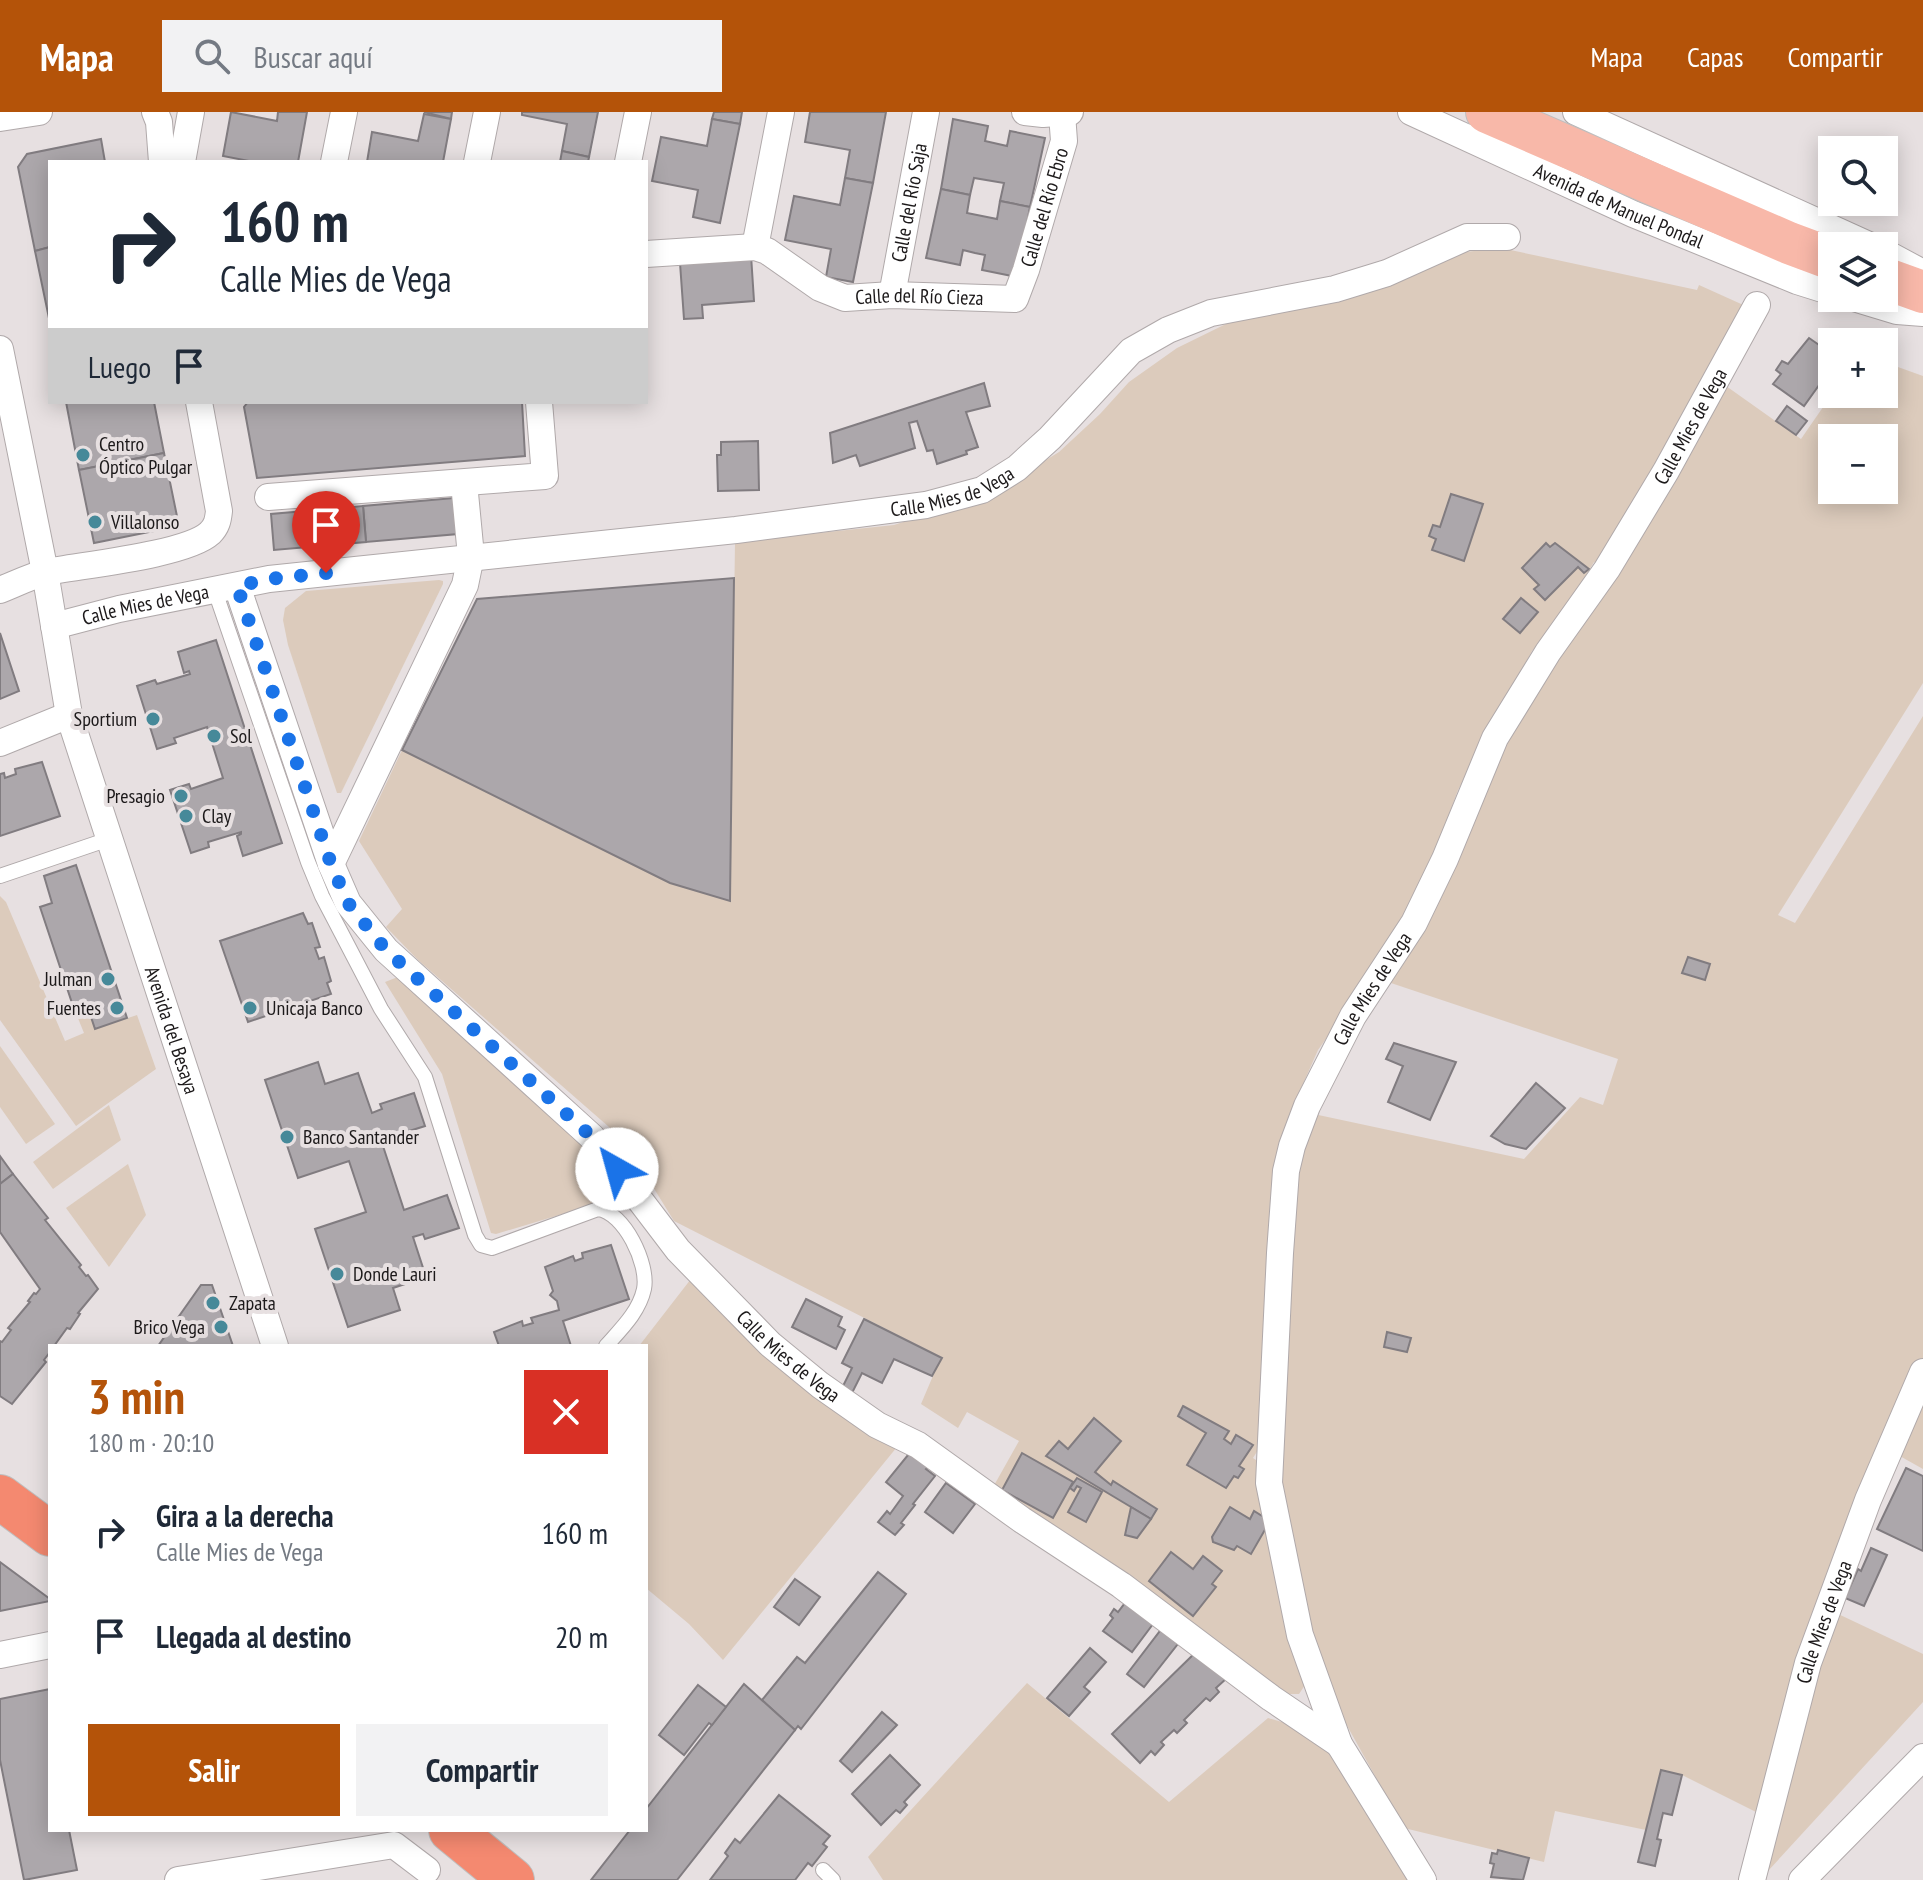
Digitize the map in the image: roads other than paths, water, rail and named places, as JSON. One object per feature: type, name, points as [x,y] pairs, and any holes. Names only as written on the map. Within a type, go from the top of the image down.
[{"type":"highway","points":[[0,1497],[48,1533]]},
{"type":"highway","points":[[455,1832],[512,1880]]},
{"type":"main road","name":"Avenida de Manuel Pondal","points":[[1487,112],[1818,254]]},
{"type":"main road","points":[[1898,283],[1923,292]]},
{"type":"street","points":[[0,118],[39,112]]},
{"type":"street","points":[[155,112],[159,122],[162,160]]},
{"type":"street","points":[[182,160],[191,112]]},
{"type":"street","points":[[334,160],[344,112]]},
{"type":"street","points":[[477,160],[487,112]]},
{"type":"street","points":[[628,160],[638,112]]},
{"type":"street","points":[[648,254],[755,247],[781,112]]},
{"type":"street","name":"Calle del Río Saja","points":[[892,295],[926,112]]},
{"type":"street","name":"Calle del Río Ebro","points":[[1015,299],[1064,141],[1066,113],[1025,112]]},
{"type":"street","name":"Avenida de Manuel Pondal","points":[[1411,112],[1633,214],[1818,288]]},
{"type":"street","points":[[1576,112],[1840,232]]},
{"type":"street","name":"Calle Mies de Vega","points":[[54,626],[119,609],[269,579],[872,514],[926,505],[982,490],[1017,468],[1050,438],[1131,351],[1168,330],[1211,313],[1335,289],[1387,273],[1467,237],[1507,237]]},
{"type":"street","name":"Calle del Río Cieza","points":[[755,247],[767,251],[820,288],[845,298],[892,295],[1015,299]]},
{"type":"street","points":[[1898,260],[1923,273]]},
{"type":"street","name":"Calle Mies de Vega","points":[[1423,1880],[1339,1744],[1300,1635],[1269,1483],[1286,1171],[1307,1106],[1353,1016],[1414,923],[1445,859],[1495,738],[1548,652],[1607,569],[1666,471],[1757,305]]},
{"type":"street","points":[[1898,311],[1923,313]]},
{"type":"street","name":"Avenida del Besaya","points":[[0,349],[3,377],[45,572],[69,715],[274,1344]]},
{"type":"street","points":[[0,590],[45,572],[88,567],[181,546],[209,534],[218,523],[219,511],[199,404]]},
{"type":"street","points":[[268,497],[545,476],[539,404]]},
{"type":"street","points":[[331,864],[465,585],[471,556],[464,483]]},
{"type":"street","name":"Calle Mies de Vega","points":[[226,589],[348,903],[386,950],[592,1137],[678,1250],[770,1344],[820,1385],[877,1425],[918,1445],[1022,1520],[1121,1585],[1271,1698],[1339,1744]]},
{"type":"street","points":[[0,743],[69,715]]},
{"type":"street","name":"Calle Mies de Vega","points":[[1752,1880],[1808,1663],[1868,1500],[1923,1372]]},
{"type":"street","points":[[0,1655],[48,1645]]},
{"type":"street","points":[[1802,1880],[1923,1757]]},
{"type":"street","points":[[178,1880],[394,1845],[423,1875],[453,1832]]},
{"type":"lane","points":[[226,589],[308,862],[322,896],[381,1009],[425,1077],[475,1235],[481,1245],[492,1248],[598,1209],[608,1210],[628,1231],[639,1254],[645,1287],[632,1316],[608,1344]]},
{"type":"lane","points":[[0,876],[109,839]]},
{"type":"lane","points":[[608,1210],[629,1184]]},
{"type":"place","name":"Centro Óptico Pulgar","points":[[83,455]]},
{"type":"place","name":"Villalonso","points":[[95,522]]},
{"type":"place","name":"Sportium","points":[[153,719]]},
{"type":"place","name":"Sol","points":[[214,736]]},
{"type":"place","name":"Presagio","points":[[181,796]]},
{"type":"place","name":"Clay","points":[[186,816]]},
{"type":"place","name":"Julman","points":[[108,979]]},
{"type":"place","name":"Fuentes","points":[[117,1008]]},
{"type":"place","name":"Unicaja Banco","points":[[250,1008]]},
{"type":"place","name":"Banco Santander","points":[[287,1137]]},
{"type":"place","name":"Donde Lauri","points":[[337,1274]]},
{"type":"place","name":"Zapata","points":[[213,1303]]},
{"type":"place","name":"Brico Vega","points":[[221,1327]]}]
